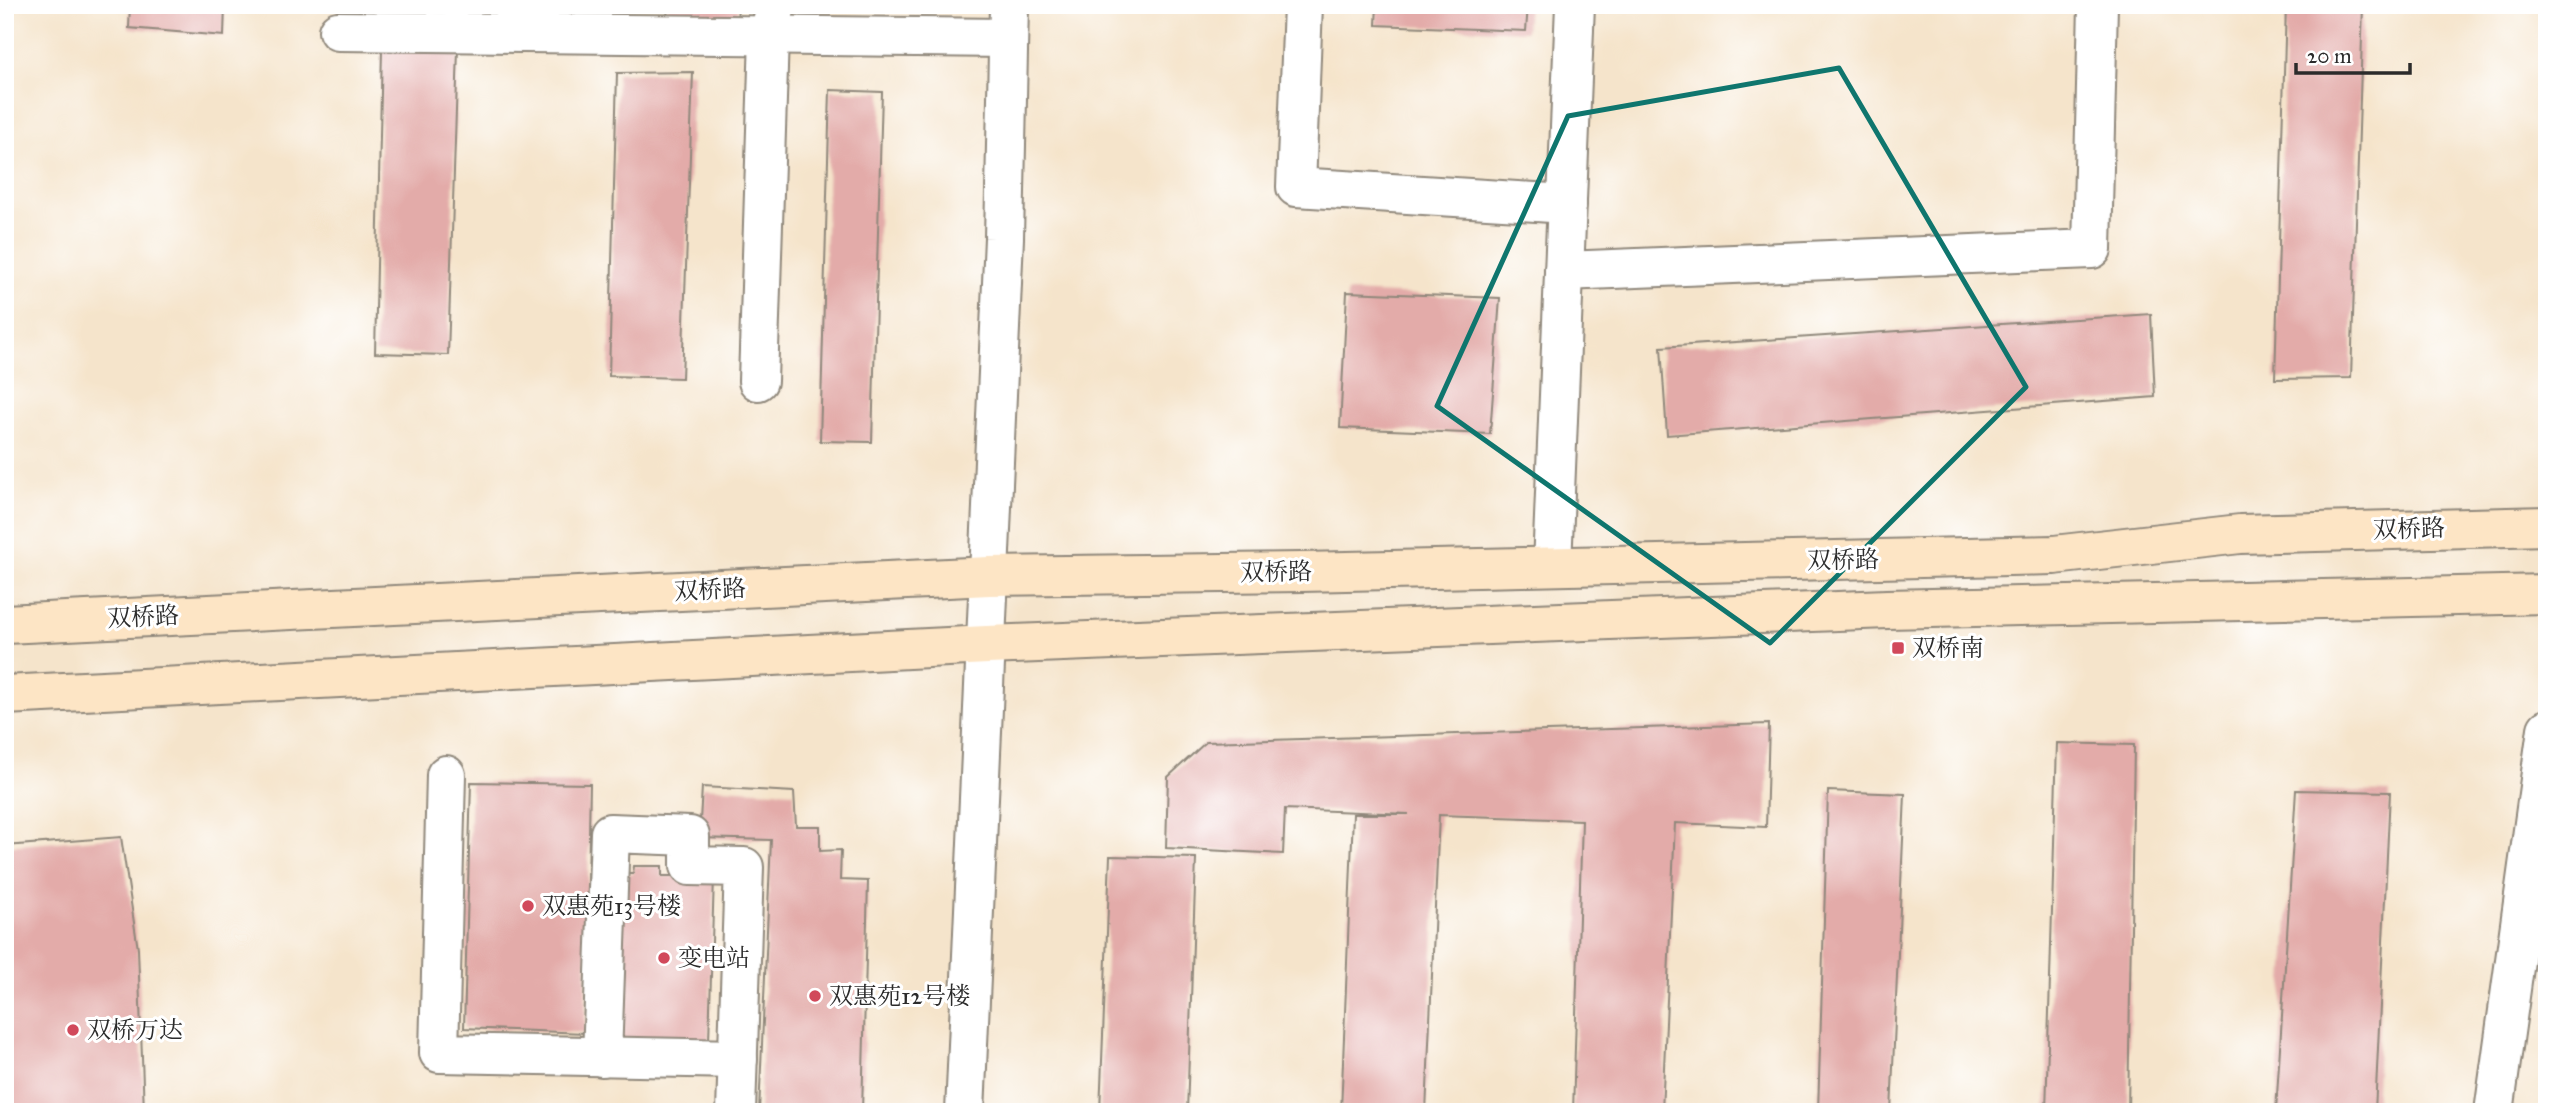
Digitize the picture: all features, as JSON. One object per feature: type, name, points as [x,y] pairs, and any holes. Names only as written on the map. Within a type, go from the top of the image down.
[{"type":"main road","name":"双桥路","points":[[5,624],[989,576],[2054,555],[2240,534],[2547,526]]},
{"type":"main road","name":"双桥路","points":[[5,695],[987,645],[1887,609],[2547,594]]},
{"type":"street","points":[[1303,5],[1296,187],[1567,204]]},
{"type":"street","points":[[1552,566],[1575,5]]},
{"type":"street","points":[[1564,271],[2092,249],[2098,5]]},
{"type":"street","points":[[758,381],[772,20]]},
{"type":"street","points":[[338,31],[772,20],[1008,21],[1004,238],[965,1112]]},
{"type":"street","points":[[2494,1112],[2547,729]]},
{"type":"street","points":[[446,775],[439,1053],[738,1059]]},
{"type":"street","points":[[603,1057],[610,833],[690,836],[690,866],[744,867],[736,1112]]},
{"type":"highlighted area","points":[[1839,68],[2026,387],[1770,643],[1437,406],[1568,116]]},
{"type":"building","points":[[130,5],[225,5],[224,36],[129,28]]},
{"type":"building","points":[[668,5],[738,5],[737,22],[667,18]]},
{"type":"building","points":[[928,5],[928,9],[884,7]]},
{"type":"building","points":[[1377,5],[1528,5],[1526,31],[1376,25]]},
{"type":"building","points":[[2286,5],[2363,5],[2351,378],[2275,379]]},
{"type":"building","points":[[382,49],[458,49],[448,355],[375,353]]},
{"type":"building","points":[[693,72],[682,378],[609,376],[617,73]]},
{"type":"building","points":[[830,90],[882,92],[872,442],[820,441]]},
{"type":"building","points":[[1347,292],[1500,298],[1490,434],[1340,428]]},
{"type":"building","points":[[2151,314],[2155,397],[1667,435],[1661,347]]},
{"type":"building","points":[[1769,724],[1766,827],[1675,823],[1662,1112],[1573,1112],[1582,820],[1439,815],[1426,1112],[1341,1112],[1353,814],[1409,814],[1285,809],[1283,854],[1166,848],[1168,777],[1206,742]]},
{"type":"building","points":[[2057,743],[2134,745],[2128,1112],[2046,1112]]},
{"type":"building","name":"双惠苑13号楼","points":[[471,782],[590,784],[585,1033],[464,1028]]},
{"type":"building","name":"双惠苑12号楼","points":[[702,787],[794,792],[796,826],[820,826],[820,851],[841,850],[840,880],[868,881],[862,1112],[759,1112],[771,840],[699,838]]},
{"type":"building","points":[[2296,790],[2390,792],[2375,1112],[2276,1112]]},
{"type":"building","points":[[1828,791],[1905,794],[1891,1112],[1818,1112]]},
{"type":"building","name":"双桥万达","points":[[121,837],[138,949],[144,1112],[5,1112],[5,846]]},
{"type":"building","points":[[1110,856],[1196,858],[1187,1112],[1100,1112]]},
{"type":"building","name":"变电站","points":[[634,866],[662,866],[662,876],[714,876],[709,1041],[614,1040],[620,874],[633,874]]},
{"type":"place","name":"双桥南","points":[[1898,648]]},
{"type":"place","name":"双惠苑13号楼","points":[[528,906]]},
{"type":"place","name":"变电站","points":[[664,958]]},
{"type":"place","name":"双惠苑12号楼","points":[[815,996]]},
{"type":"place","name":"双桥万达","points":[[73,1030]]}]
